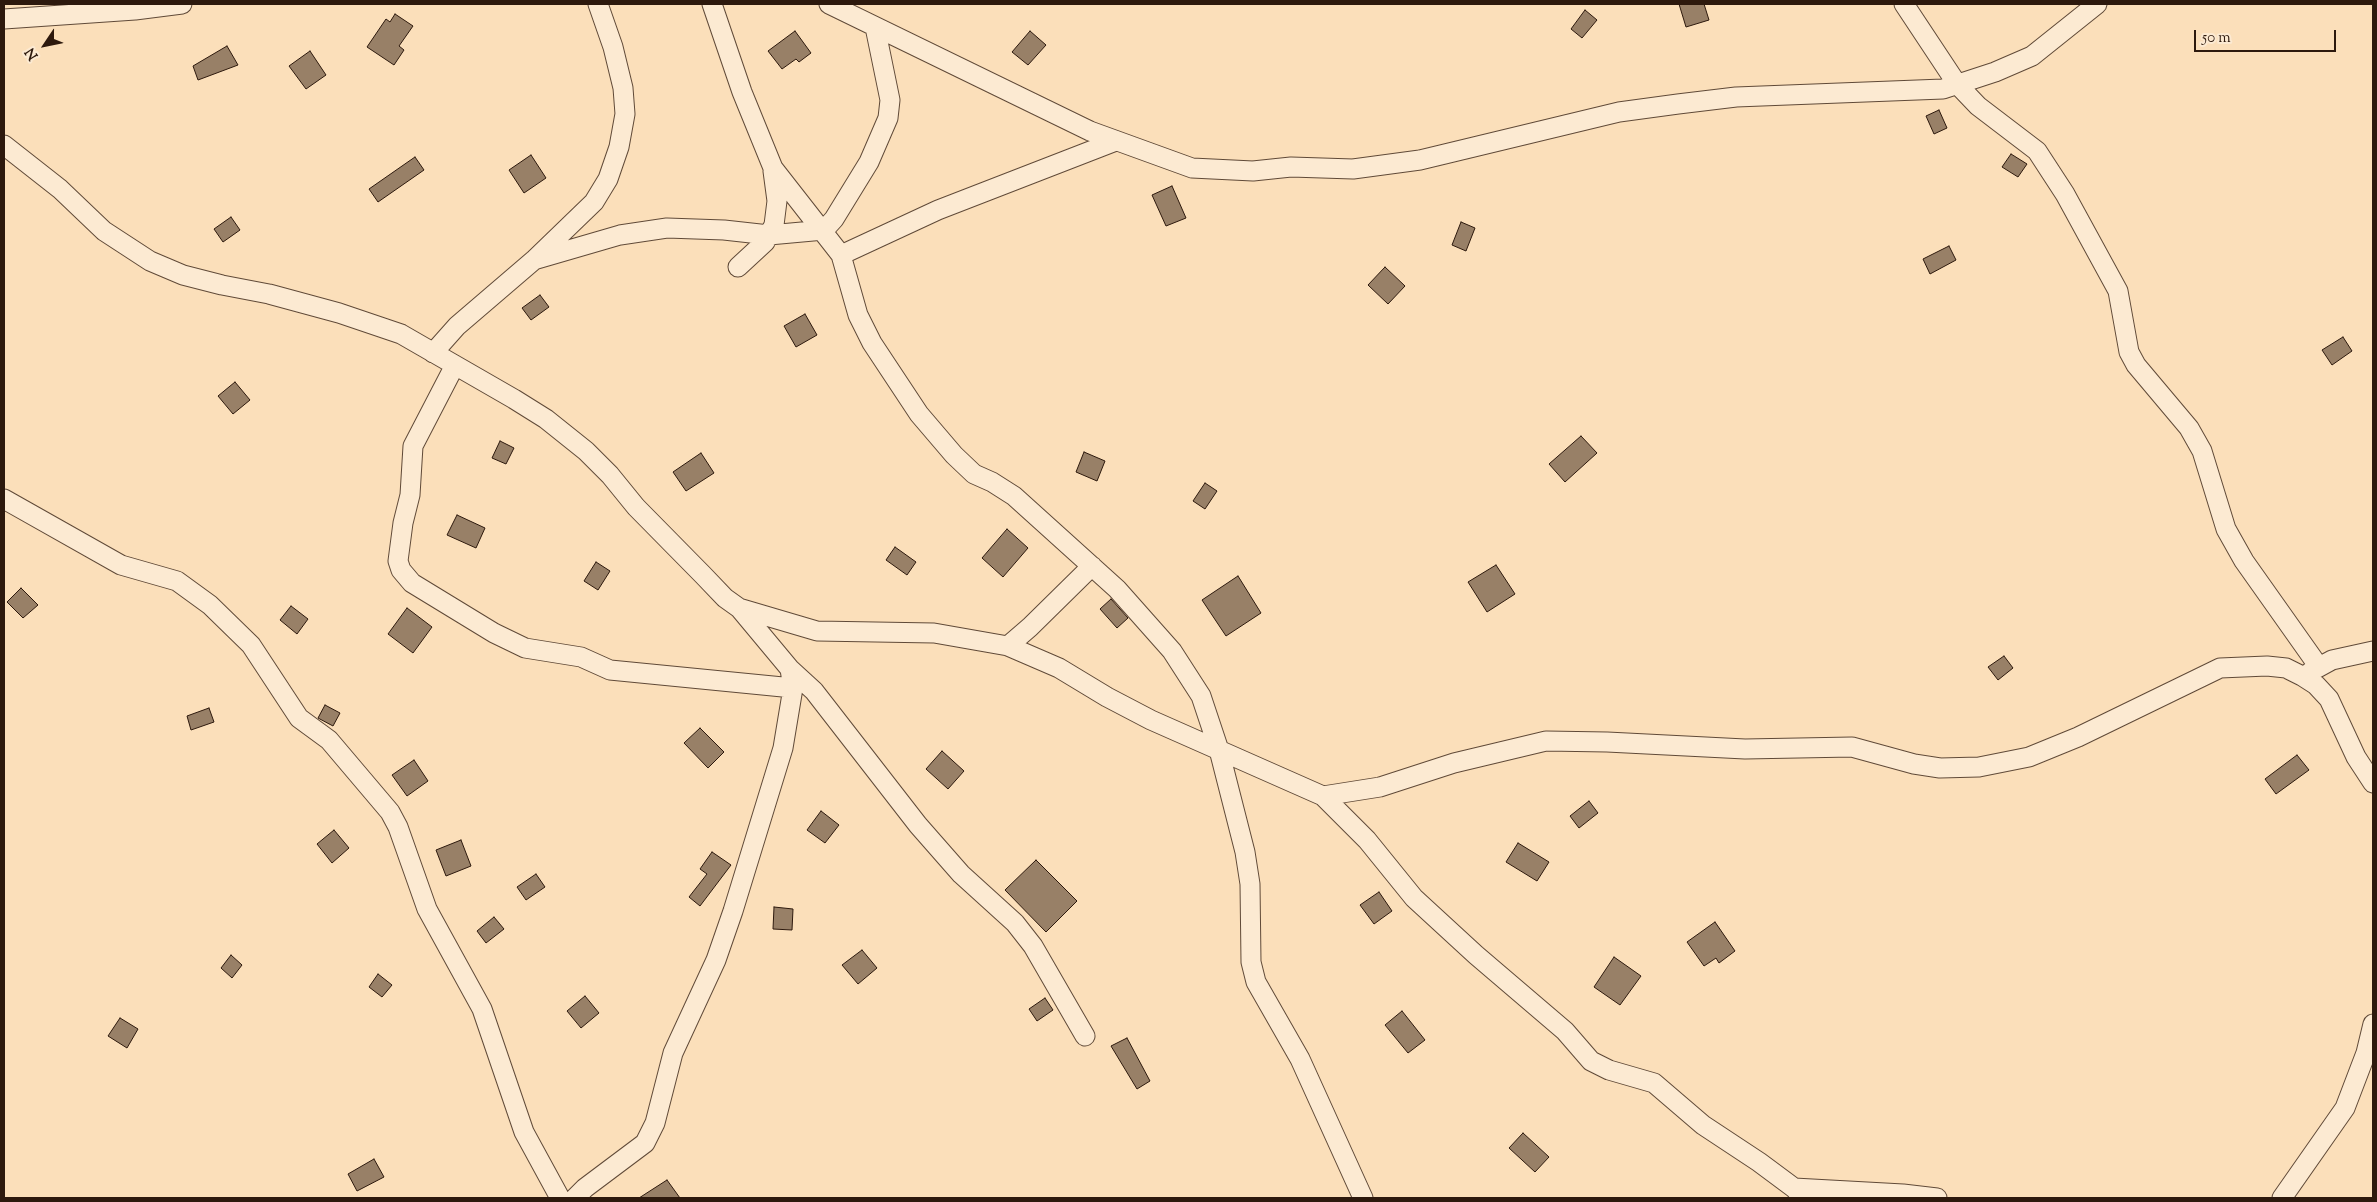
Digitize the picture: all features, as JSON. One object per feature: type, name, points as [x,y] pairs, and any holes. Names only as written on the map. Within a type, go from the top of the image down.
[{"type":"street","points":[[4,19],[135,10],[182,4]]},
{"type":"street","points":[[433,353],[457,326],[534,260],[594,202],[608,179],[619,147],[625,114],[622,88],[613,47],[598,4]]},
{"type":"street","points":[[712,4],[742,92],[773,168],[800,204],[824,230],[841,255],[858,315],[872,343],[919,414],[954,455],[974,474],[992,482],[1014,496],[1117,589],[1172,651],[1201,696],[1219,750],[1245,852],[1250,884],[1251,962],[1256,982],[1300,1059],[1363,1198]]},
{"type":"street","points":[[829,4],[1090,131],[1192,168],[1253,171],[1291,167],[1353,169],[1420,160],[1619,112],[1736,97],[1943,89],[1995,72],[2032,56],[2097,4]]},
{"type":"street","points":[[1904,4],[1957,84],[1978,106],[2037,151],[2060,187],[2118,291],[2129,352],[2136,365],[2189,428],[2202,451],[2226,529],[2244,562],[2319,667]]},
{"type":"street","points":[[534,260],[620,235],[667,228],[724,230],[769,235],[824,230],[834,219],[869,162],[888,118],[890,100],[875,27]]},
{"type":"street","points":[[841,255],[871,239],[938,210],[1116,141]]},
{"type":"street","points":[[4,144],[60,190],[104,231],[150,261],[183,275],[269,294],[339,313],[402,334],[514,399],[572,438],[610,475],[636,507],[725,598],[739,608],[790,668],[814,692],[918,825],[961,874],[1015,923],[1033,946],[1085,1036]]},
{"type":"street","points":[[738,267],[757,252],[774,225],[777,201],[773,168]]},
{"type":"street","points":[[455,365],[413,446],[410,494],[403,523],[398,561],[401,570],[412,583],[494,632],[525,648],[581,657],[610,670],[793,688]]},
{"type":"street","points":[[4,499],[121,564],[177,582],[210,606],[251,645],[299,718],[329,740],[390,812],[398,827],[427,909],[482,1009],[524,1132],[560,1198]]},
{"type":"street","points":[[1008,646],[1092,566]]},
{"type":"street","points":[[739,608],[817,631],[934,633],[1008,646],[1059,668],[1107,697],[1219,750],[1323,796],[1367,840],[1414,898],[1476,956],[1565,1031],[1591,1061],[1609,1070],[1654,1083],[1703,1126],[1759,1162],[1798,1193],[1903,1194],[1937,1198]]},
{"type":"street","points":[[2302,676],[2332,660],[2373,651]]},
{"type":"street","points":[[1323,796],[1380,787],[1454,763],[1546,741],[1607,742],[1745,750],[1852,747],[1914,764],[1962,769],[2030,757],[2078,737],[2220,668],[2267,666],[2286,668],[2302,676],[2316,685],[2329,699],[2356,757],[2373,784]]},
{"type":"street","points":[[575,1198],[585,1188],[645,1143],[655,1123],[673,1053],[716,960],[783,748],[793,688],[790,668]]},
{"type":"street","points":[[2282,1198],[2345,1108],[2366,1053],[2373,1024]]},
{"type":"building","points":[[1679,4],[1704,4],[1709,20],[1686,27]]},
{"type":"building","points":[[1585,10],[1597,20],[1582,38],[1571,29]]},
{"type":"building","points":[[395,14],[413,26],[399,46],[404,50],[394,65],[367,47],[386,19],[390,22]]},
{"type":"building","points":[[795,31],[811,53],[799,62],[796,59],[782,69],[768,51]]},
{"type":"building","points":[[1030,31],[1046,45],[1028,65],[1012,52]]},
{"type":"building","points":[[227,46],[238,65],[198,80],[193,66]]},
{"type":"building","points":[[310,51],[326,75],[306,89],[289,66]]},
{"type":"building","points":[[1939,110],[1947,128],[1934,134],[1926,116]]},
{"type":"building","points":[[2011,154],[2027,164],[2018,177],[2002,167]]},
{"type":"building","points":[[531,155],[546,178],[524,193],[509,170]]},
{"type":"building","points":[[415,157],[424,170],[378,202],[369,189]]},
{"type":"building","points":[[1172,186],[1186,218],[1166,226],[1152,195]]},
{"type":"building","points":[[231,217],[240,230],[223,242],[214,229]]},
{"type":"building","points":[[1461,222],[1475,228],[1466,251],[1452,245]]},
{"type":"building","points":[[1949,246],[1956,260],[1930,274],[1923,259]]},
{"type":"building","points":[[1385,267],[1405,286],[1388,304],[1368,285]]},
{"type":"building","points":[[540,295],[549,307],[531,320],[522,308]]},
{"type":"building","points":[[805,314],[817,335],[796,347],[784,326]]},
{"type":"building","points":[[2343,337],[2352,351],[2332,365],[2322,350]]},
{"type":"building","points":[[235,382],[250,400],[233,414],[218,396]]},
{"type":"building","points":[[1581,436],[1597,453],[1565,482],[1549,464]]},
{"type":"building","points":[[500,441],[514,448],[506,464],[492,458]]},
{"type":"building","points":[[1084,452],[1105,461],[1097,481],[1076,472]]},
{"type":"building","points":[[701,453],[714,473],[686,491],[673,472]]},
{"type":"building","points":[[1205,483],[1217,491],[1205,509],[1193,501]]},
{"type":"building","points":[[457,515],[485,528],[476,548],[447,535]]},
{"type":"building","points":[[1007,529],[1028,548],[1003,577],[982,558]]},
{"type":"building","points":[[895,547],[916,562],[907,575],[886,560]]},
{"type":"building","points":[[596,562],[610,571],[598,590],[584,581]]},
{"type":"building","points":[[1496,565],[1515,594],[1487,612],[1468,582]]},
{"type":"building","points":[[1238,576],[1261,613],[1226,636],[1202,600]]},
{"type":"building","points":[[21,588],[38,605],[23,618],[7,602]]},
{"type":"building","points":[[1111,599],[1128,618],[1117,628],[1100,609]]},
{"type":"building","points":[[291,606],[308,619],[297,634],[280,620]]},
{"type":"building","points":[[407,608],[432,627],[413,653],[388,634]]},
{"type":"building","points":[[2004,656],[2013,668],[1998,680],[1988,667]]},
{"type":"building","points":[[325,705],[340,713],[333,726],[318,718]]},
{"type":"building","points":[[209,708],[214,722],[191,730],[187,716]]},
{"type":"building","points":[[700,728],[724,752],[708,768],[684,743]]},
{"type":"building","points":[[942,751],[964,771],[948,789],[926,769]]},
{"type":"building","points":[[2297,755],[2309,770],[2276,794],[2265,779]]},
{"type":"building","points":[[414,760],[428,781],[407,796],[392,775]]},
{"type":"building","points":[[1589,801],[1598,813],[1579,828],[1570,816]]},
{"type":"building","points":[[821,811],[839,825],[825,843],[807,830]]},
{"type":"building","points":[[334,830],[349,848],[332,863],[317,844]]},
{"type":"building","points":[[461,840],[471,866],[446,876],[436,850]]},
{"type":"building","points":[[1518,843],[1549,862],[1537,881],[1506,862]]},
{"type":"building","points":[[712,852],[731,865],[700,906],[689,897],[707,874],[700,869]]},
{"type":"building","points":[[1036,860],[1077,901],[1046,932],[1005,890]]},
{"type":"building","points":[[536,874],[545,887],[526,900],[517,887]]},
{"type":"building","points":[[1379,892],[1392,911],[1374,924],[1360,905]]},
{"type":"building","points":[[774,907],[793,909],[792,930],[773,929]]},
{"type":"building","points":[[494,917],[504,929],[486,943],[477,931]]},
{"type":"building","points":[[1715,922],[1735,951],[1719,963],[1716,958],[1704,966],[1687,942]]},
{"type":"building","points":[[862,950],[877,968],[858,984],[842,965]]},
{"type":"building","points":[[231,955],[242,965],[232,978],[221,968]]},
{"type":"building","points":[[1614,957],[1641,976],[1620,1005],[1594,987]]},
{"type":"building","points":[[378,974],[392,985],[382,997],[369,987]]},
{"type":"building","points":[[585,996],[599,1013],[581,1028],[567,1011]]},
{"type":"building","points":[[1045,998],[1053,1010],[1037,1021],[1029,1009]]},
{"type":"building","points":[[1402,1011],[1425,1040],[1408,1053],[1385,1025]]},
{"type":"building","points":[[120,1018],[138,1029],[127,1048],[108,1036]]},
{"type":"building","points":[[1127,1038],[1150,1081],[1137,1089],[1111,1046]]},
{"type":"building","points":[[1523,1133],[1549,1157],[1535,1172],[1509,1148]]},
{"type":"building","points":[[374,1159],[384,1177],[357,1191],[348,1174]]},
{"type":"building","points":[[667,1180],[680,1198],[639,1198]]}]
